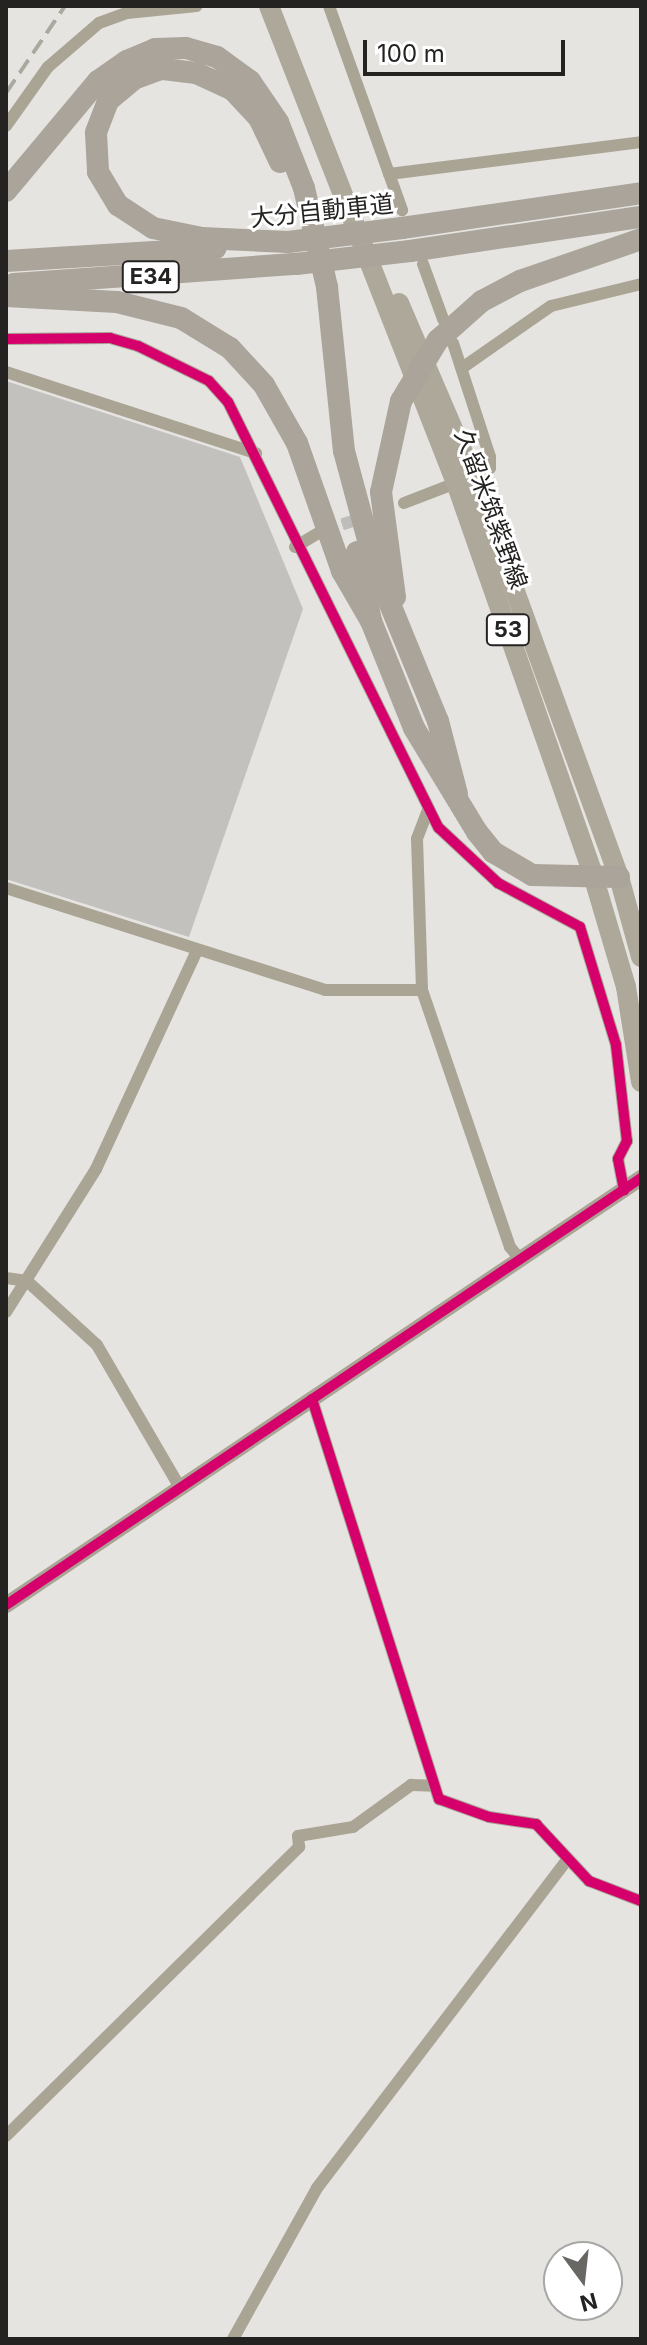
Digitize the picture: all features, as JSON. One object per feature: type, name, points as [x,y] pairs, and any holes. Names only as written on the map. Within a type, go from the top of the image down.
[{"type":"highway","points":[[6,191],[98,81],[127,61],[155,49],[186,48],[217,57],[250,81],[278,122],[304,188],[327,287],[344,451],[376,570],[438,721],[457,794]]},
{"type":"highway","points":[[288,242],[202,238],[153,228],[118,205],[98,172],[96,133],[108,101],[134,79],[161,69],[196,73],[233,90],[259,118],[287,178],[315,291],[330,440],[371,621]]},
{"type":"highway","name":"大分自動車道","points":[[6,261],[288,242],[402,219],[641,193]]},
{"type":"highway","name":"大分自動車道","points":[[6,284],[416,258],[641,217]]},
{"type":"highway","points":[[395,610],[381,492],[401,401],[445,334],[482,301],[520,281],[641,239]]},
{"type":"highway","points":[[6,296],[117,302],[181,318],[230,348],[264,385],[297,443],[342,571],[371,621],[414,728],[457,794],[477,832],[519,870],[592,872],[619,877]]},
{"type":"main road","name":"久留米筑紫野線","points":[[269,6],[464,479],[619,877],[641,957]]},
{"type":"main road","name":"久留米筑紫野線","points":[[464,479],[592,872],[626,987],[641,1082]]},
{"type":"street","points":[[6,126],[48,67],[99,23],[127,13],[197,6]]},
{"type":"street","points":[[329,6],[402,219]]},
{"type":"street","points":[[389,174],[641,142]]},
{"type":"street","points":[[404,503],[490,468],[490,457],[462,368],[445,334],[416,258]]},
{"type":"street","points":[[462,368],[551,306],[641,284]]},
{"type":"street","points":[[6,339],[110,338],[163,356],[209,381],[256,453],[295,547],[428,810],[466,860],[517,896],[580,927],[616,1045],[627,1141],[618,1159],[624,1190]]},
{"type":"street","points":[[6,372],[256,453]]},
{"type":"street","points":[[295,547],[318,533]]},
{"type":"street","points":[[428,810],[417,839],[422,990],[510,1247],[521,1260]]},
{"type":"street","points":[[6,888],[325,990],[422,990]]},
{"type":"street","points":[[6,1312],[96,1169],[197,950]]},
{"type":"street","points":[[6,1605],[641,1178]]},
{"type":"street","points":[[6,1278],[27,1281],[97,1345],[179,1486]]},
{"type":"street","points":[[312,1399],[434,1786],[446,1804],[536,1824],[565,1862],[589,1881],[641,1901]]},
{"type":"street","points":[[6,2136],[299,1847],[298,1836],[353,1827],[411,1785],[434,1786]]},
{"type":"street","points":[[233,2339],[317,2188],[565,1862]]},
{"type":"building","points":[[6,381],[240,457],[303,609],[189,937],[6,879]]},
{"type":"tunnel","points":[[325,530],[365,517]]},
{"type":"railway","points":[[6,93],[65,6]]},
{"type":"cycle path","points":[[6,339],[110,338],[138,346],[209,381],[228,402],[439,828],[498,883],[580,927],[616,1045],[627,1141],[618,1159],[624,1190]]},
{"type":"cycle path","points":[[6,1605],[641,1178]]},
{"type":"cycle path","points":[[312,1399],[439,1799],[489,1817],[536,1824],[589,1881],[641,1901]]}]
